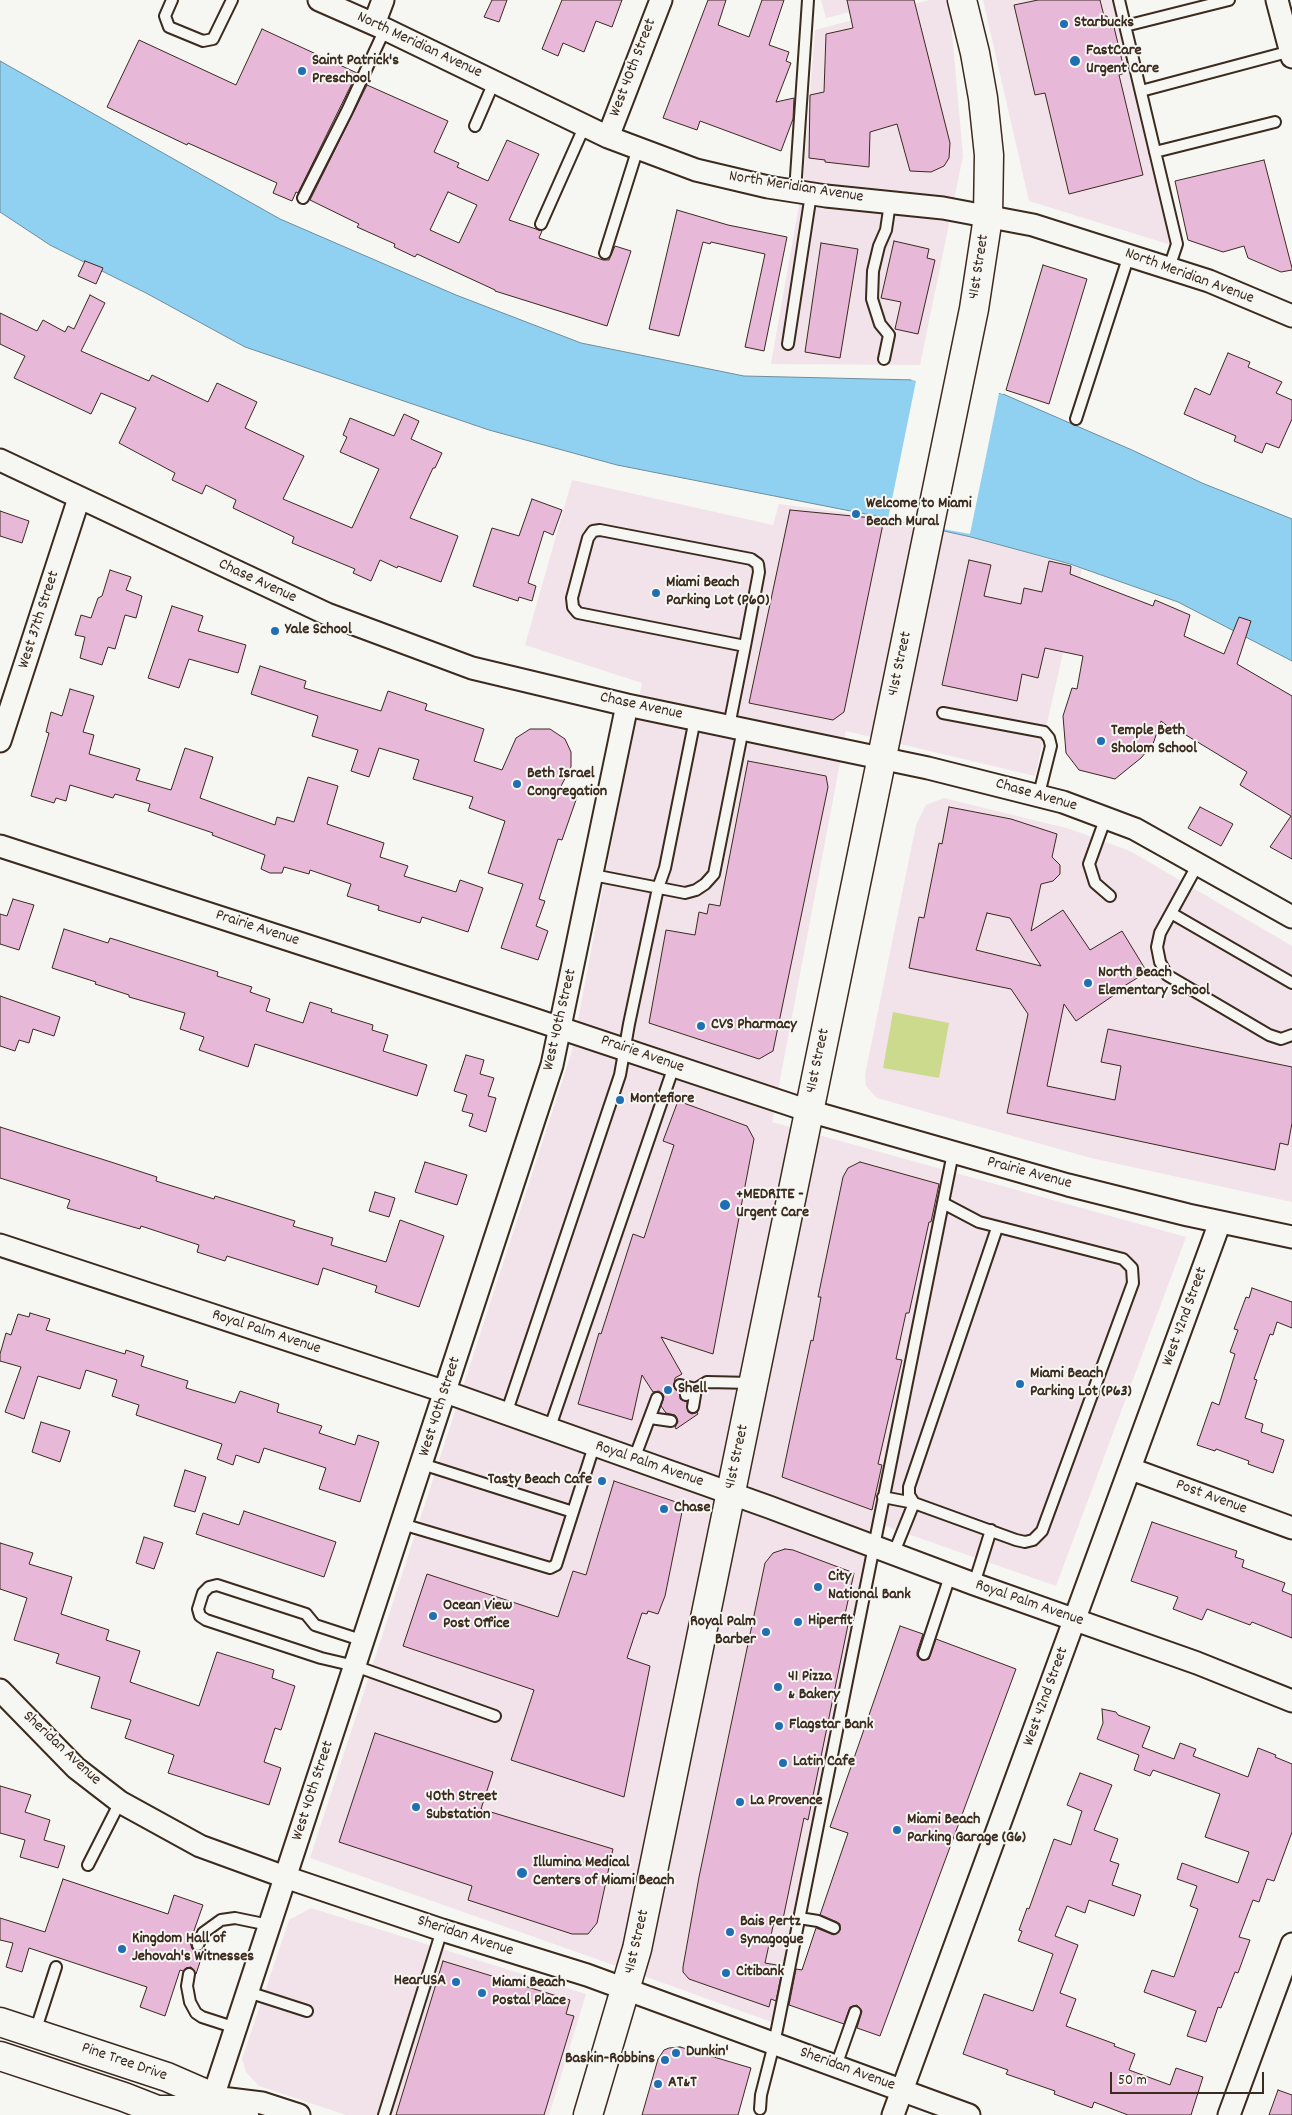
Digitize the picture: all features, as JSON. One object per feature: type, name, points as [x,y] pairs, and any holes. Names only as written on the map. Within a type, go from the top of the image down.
[{"type":"main road","name":"41st Street","points":[[588,2115],[637,1949],[975,299],[988,216],[988,130],[976,53],[962,0]]},
{"type":"main road","name":"Pine Tree Drive","points":[[0,2022],[167,2077],[213,2097],[244,2115]]},
{"type":"main road","name":"Pine Tree Drive","points":[[0,2056],[165,2112],[194,2110],[207,2105],[213,2097]]},
{"type":"street","name":"North Meridian Avenue","points":[[319,0],[380,27],[608,137],[696,170],[803,192],[943,208],[1033,225],[1209,281],[1292,316]]},
{"type":"street","points":[[380,27],[383,0]]},
{"type":"street","name":"West 40th Street","points":[[608,137],[661,0]]},
{"type":"street","points":[[1277,0],[1291,54]]},
{"type":"street","points":[[1270,307],[1292,304]]},
{"type":"street","name":"Chase Avenue","points":[[0,460],[327,614],[472,668],[628,705],[881,758],[1039,794],[1135,829],[1292,917]]},
{"type":"street","name":"West 37th Street","points":[[0,741],[79,498]]},
{"type":"street","name":"West 40th Street","points":[[213,2097],[552,1065],[628,705]]},
{"type":"street","name":"Prairie Avenue","points":[[0,846],[561,1028],[809,1111],[953,1153],[1136,1202],[1220,1222],[1292,1236]]},
{"type":"street","name":"West 42nd Street","points":[[893,2115],[1076,1620],[1220,1222]]},
{"type":"street","name":"Royal Palm Avenue","points":[[0,1245],[446,1392],[731,1494],[950,1576],[1197,1663],[1292,1701]]},
{"type":"street","name":"Post Avenue","points":[[1131,1469],[1292,1528]]},
{"type":"street","name":"Sheridan Avenue","points":[[0,1690],[76,1768],[120,1802],[200,1846],[442,1930],[587,1975],[970,2115]]},
{"type":"street","points":[[1229,2115],[1292,1944]]},
{"type":"street","points":[[213,2097],[262,2103],[299,2115]]},
{"type":"lane","points":[[172,0],[165,16],[169,26],[203,41],[213,39],[232,0]]},
{"type":"lane","points":[[788,344],[803,192],[808,0]]},
{"type":"lane","points":[[1119,0],[1177,244],[1169,268]]},
{"type":"lane","points":[[1125,26],[1229,0]]},
{"type":"lane","points":[[303,198],[347,111],[380,27]]},
{"type":"lane","points":[[1141,91],[1291,54]]},
{"type":"lane","points":[[475,126],[494,82]]},
{"type":"lane","points":[[1155,152],[1275,122]]},
{"type":"lane","points":[[541,224],[584,125]]},
{"type":"lane","points":[[605,253],[638,148]]},
{"type":"lane","points":[[884,359],[889,335],[880,324],[872,299],[873,271],[879,246],[886,230],[890,203]]},
{"type":"lane","points":[[1076,419],[1129,255]]},
{"type":"lane","points":[[593,875],[685,892],[696,890],[714,874],[736,728],[745,646],[759,572],[758,564],[751,559],[600,530],[593,531],[588,538],[572,598],[573,607],[578,612],[745,646]]},
{"type":"lane","points":[[943,713],[1044,732],[1049,738],[1051,746],[1039,794]]},
{"type":"lane","points":[[506,1414],[620,1076],[624,1049],[658,888],[665,868],[695,719]]},
{"type":"lane","points":[[1106,817],[1089,864],[1096,883],[1110,896]]},
{"type":"lane","points":[[1198,864],[1160,933],[1157,946],[1160,962],[1167,975],[1270,1035],[1281,1038],[1292,1035]]},
{"type":"lane","points":[[1171,913],[1292,983]]},
{"type":"lane","points":[[550,1430],[674,1066]]},
{"type":"lane","points":[[760,2109],[761,2096],[774,2044],[872,1547],[953,1153]]},
{"type":"lane","points":[[883,1498],[914,1503],[1025,1542],[1033,1540],[1042,1531],[1133,1283],[1132,1268],[1123,1259],[997,1228],[978,1222],[943,1203]]},
{"type":"lane","points":[[914,1503],[909,1495],[909,1487],[997,1228]]},
{"type":"lane","points":[[686,1395],[707,1382],[754,1383]]},
{"type":"lane","points":[[680,1386],[696,1389]]},
{"type":"lane","points":[[693,1407],[696,1389]]},
{"type":"lane","points":[[634,1460],[657,1398]]},
{"type":"lane","points":[[650,1418],[663,1409]]},
{"type":"lane","points":[[650,1418],[671,1421]]},
{"type":"lane","points":[[402,1524],[550,1568],[556,1564],[594,1446]]},
{"type":"lane","points":[[422,1464],[573,1512]]},
{"type":"lane","points":[[893,1555],[914,1503]]},
{"type":"lane","points":[[974,1584],[991,1530]]},
{"type":"lane","points":[[924,1654],[950,1576]]},
{"type":"lane","points":[[364,1641],[315,1625],[306,1614],[217,1585],[209,1587],[203,1593],[198,1609],[200,1616],[206,1620],[321,1658],[355,1666],[495,1716]]},
{"type":"lane","points":[[88,1866],[120,1802]]},
{"type":"lane","points":[[198,1944],[203,1934],[221,1920],[235,1918],[269,1925]]},
{"type":"lane","points":[[799,1918],[818,1921],[834,1928]]},
{"type":"lane","points":[[384,2115],[442,1930]]},
{"type":"lane","points":[[34,2033],[56,1967]]},
{"type":"lane","points":[[189,1974],[187,1986],[190,2002],[196,2013],[202,2017],[236,2028]]},
{"type":"lane","points":[[248,1992],[307,2011]]},
{"type":"lane","points":[[836,2066],[856,2012]]},
{"type":"shaded area","points":[[821,0],[897,0],[826,18]]},
{"type":"shaded area","points":[[929,0],[949,0],[963,156],[920,365],[771,364],[803,182],[815,30]]},
{"type":"shaded area","points":[[983,0],[1124,0],[1184,249],[1029,201]]},
{"type":"shaded area","points":[[572,480],[773,525],[779,504],[886,518],[971,537],[1082,569],[1035,776],[846,731],[772,1122],[1186,1237],[1056,1586],[885,1526],[780,2025],[310,1858],[572,1051],[642,683],[525,645]]},
{"type":"shaded area","name":"North Beach Elementary School","points":[[944,798],[1070,829],[1130,851],[1292,946],[1292,1202],[1091,1158],[877,1098],[866,1086],[865,1075],[916,825],[926,805]]},
{"type":"shaded area","points":[[311,1908],[586,1994],[549,2115],[346,2115],[259,2086],[246,2072],[242,2059],[289,1920]]},
{"type":"green space","points":[[893,1012],[949,1023],[939,1078],[883,1068]]},
{"type":"water","points":[[0,61],[280,219],[456,295],[581,343],[744,376],[916,380],[1003,394],[1132,450],[1202,483],[1292,519],[1292,661],[1178,602],[1070,564],[971,537],[881,517],[617,465],[489,430],[245,347],[146,293],[50,245],[0,212]]},
{"type":"pier","points":[[912,378],[1004,391],[1003,394],[999,393],[970,534],[888,519],[916,381],[911,380]]},
{"type":"building","points":[[492,0],[507,0],[499,22],[484,17]]},
{"type":"building","points":[[562,0],[622,0],[612,27],[596,21],[584,52],[563,43],[558,56],[542,49]]},
{"type":"building","points":[[708,0],[726,0],[718,25],[749,37],[762,0],[784,0],[769,45],[789,52],[786,61],[791,63],[776,102],[794,98],[793,119],[781,151],[700,121],[697,130],[663,118]]},
{"type":"building","points":[[847,0],[914,0],[950,143],[949,158],[944,166],[931,172],[910,171],[897,124],[870,132],[869,167],[825,162],[825,160],[809,158],[810,95],[824,92],[826,34],[853,28]]},
{"type":"building","points":[[1038,0],[1100,0],[1104,16],[1107,16],[1110,28],[1114,27],[1125,73],[1119,75],[1143,175],[1069,194],[1045,93],[1035,95],[1014,5]]},
{"type":"building","points":[[262,29],[357,73],[298,193],[296,192],[292,201],[273,193],[277,183],[188,143],[187,145],[107,107],[139,40],[236,85]]},
{"type":"building","points":[[367,85],[448,121],[434,152],[459,163],[457,167],[488,181],[507,140],[539,154],[509,220],[542,231],[539,238],[603,260],[609,260],[615,246],[631,251],[607,326],[495,291],[417,254],[415,257],[394,247],[395,244],[357,227],[359,224],[310,200]],"holes":[[[448,192],[477,205],[459,243],[430,230]]]},
{"type":"building","points":[[1264,160],[1292,270],[1281,272],[1248,258],[1244,246],[1223,252],[1188,240],[1175,181]]},
{"type":"building","points":[[677,210],[728,225],[787,237],[764,351],[745,347],[765,254],[711,242],[710,244],[703,242],[679,336],[649,329]]},
{"type":"building","points":[[894,241],[929,249],[927,258],[935,260],[918,334],[895,329],[901,302],[881,298]]},
{"type":"building","points":[[821,243],[858,249],[840,358],[805,352]]},
{"type":"building","points":[[85,261],[103,268],[96,284],[78,276]]},
{"type":"building","points":[[1043,265],[1087,279],[1049,404],[1006,390]]},
{"type":"building","points":[[90,295],[105,303],[81,351],[149,381],[152,375],[208,402],[217,383],[257,402],[245,428],[304,456],[283,499],[352,528],[379,469],[340,452],[347,437],[343,435],[350,418],[394,436],[404,414],[419,421],[411,439],[442,453],[410,518],[458,536],[441,582],[398,566],[397,568],[380,560],[371,581],[353,573],[355,569],[292,543],[294,537],[233,508],[236,500],[206,485],[202,494],[172,480],[175,473],[119,443],[136,408],[101,393],[91,414],[14,378],[25,356],[0,344],[0,313],[37,331],[43,320],[65,332],[68,326],[74,329]]},
{"type":"building","points":[[1228,353],[1250,362],[1248,367],[1282,382],[1276,393],[1292,400],[1292,419],[1279,448],[1266,443],[1262,453],[1234,441],[1236,436],[1184,414],[1195,388],[1210,395]]},
{"type":"building","points":[[532,499],[562,510],[553,535],[544,531],[528,583],[536,586],[532,601],[519,597],[518,601],[473,586],[492,528],[519,536]]},
{"type":"building","points":[[790,510],[884,519],[844,712],[833,720],[749,703]]},
{"type":"building","points":[[0,511],[29,521],[22,543],[0,536]]},
{"type":"building","points":[[969,560],[991,565],[984,596],[1021,604],[1024,588],[1042,592],[1049,561],[1071,566],[1070,574],[1153,606],[1155,600],[1190,615],[1184,636],[1224,654],[1239,617],[1251,621],[1237,664],[1292,696],[1292,859],[1270,847],[1291,816],[1240,785],[1247,772],[1181,732],[1179,735],[1161,721],[1153,744],[1141,758],[1115,779],[1079,770],[1066,753],[1063,716],[1072,688],[1077,689],[1083,656],[1045,648],[1038,678],[1022,674],[1017,701],[942,685]]},
{"type":"building","points":[[110,570],[131,577],[126,590],[142,596],[136,618],[125,615],[115,649],[108,647],[102,665],[80,658],[85,637],[75,635],[81,615],[91,618],[98,598],[102,596]]},
{"type":"building","points":[[172,606],[203,616],[198,631],[246,645],[238,673],[189,659],[179,688],[148,678]]},
{"type":"building","points":[[260,666],[306,681],[304,688],[381,711],[388,691],[427,704],[425,710],[484,729],[474,761],[502,770],[516,738],[530,729],[550,729],[565,739],[571,752],[571,767],[559,790],[577,797],[562,840],[558,839],[539,899],[545,901],[536,926],[548,931],[538,960],[501,948],[523,884],[488,873],[505,821],[469,808],[473,797],[413,779],[419,760],[379,748],[369,777],[351,771],[358,750],[312,736],[318,716],[251,694]]},
{"type":"building","points":[[70,689],[94,696],[83,732],[94,735],[89,754],[140,769],[136,780],[171,790],[185,748],[213,757],[200,798],[275,825],[277,817],[294,822],[308,777],[338,786],[327,824],[384,843],[380,857],[408,866],[404,876],[456,892],[460,880],[483,888],[468,932],[422,917],[420,923],[378,910],[379,906],[347,896],[351,884],[310,870],[309,874],[284,867],[282,873],[270,873],[261,869],[265,855],[212,835],[213,833],[148,811],[150,804],[115,794],[113,798],[70,785],[66,801],[56,798],[54,803],[31,796],[49,733],[46,732],[51,712],[62,716]]},
{"type":"building","points":[[748,761],[826,776],[828,787],[773,1051],[759,1059],[649,1023],[666,930],[695,935],[699,912],[707,914],[709,904],[720,906]]},
{"type":"building","points":[[949,807],[1011,819],[1057,834],[1052,857],[1060,865],[1060,874],[1053,881],[1041,884],[1031,931],[1063,910],[1090,950],[1122,931],[1147,972],[1116,991],[1117,993],[1076,1021],[1064,1004],[1047,1086],[1115,1100],[1121,1066],[1101,1062],[1108,1029],[1292,1067],[1292,1123],[1288,1145],[1280,1143],[1275,1170],[1007,1113],[1028,1014],[1011,989],[909,968],[919,917],[924,918],[939,843],[942,844]],"holes":[[[987,913],[1010,918],[1041,966],[976,950]]]},
{"type":"building","points":[[1200,807],[1233,824],[1221,846],[1188,828]]},
{"type":"building","points":[[13,899],[34,905],[19,950],[0,944],[0,914],[7,916]]},
{"type":"building","points":[[64,929],[108,943],[110,938],[218,972],[217,976],[252,987],[250,992],[270,999],[266,1011],[303,1023],[310,1002],[332,1009],[331,1012],[373,1025],[372,1030],[388,1035],[383,1051],[427,1065],[417,1096],[255,1044],[248,1067],[199,1050],[204,1037],[180,1029],[185,1013],[129,997],[129,995],[95,984],[96,982],[52,968]]},
{"type":"building","points":[[0,996],[60,1017],[54,1036],[33,1029],[29,1043],[19,1040],[15,1051],[0,1046]]},
{"type":"building","points":[[466,1055],[484,1060],[480,1074],[494,1078],[488,1096],[496,1098],[486,1132],[469,1126],[473,1114],[462,1111],[467,1095],[454,1091]]},
{"type":"building","points":[[678,1101],[747,1126],[754,1139],[713,1354],[661,1337],[682,1374],[675,1378],[674,1387],[680,1392],[680,1399],[687,1402],[688,1412],[692,1414],[697,1412],[698,1414],[676,1429],[677,1418],[675,1415],[666,1413],[661,1406],[663,1394],[659,1391],[653,1392],[642,1375],[632,1420],[578,1404],[599,1333],[601,1334],[633,1234],[644,1238],[674,1145],[663,1141]]},
{"type":"building","points":[[0,1127],[157,1177],[156,1181],[214,1199],[215,1196],[295,1221],[293,1226],[333,1238],[331,1245],[386,1262],[400,1220],[444,1236],[419,1307],[375,1292],[377,1286],[323,1268],[318,1285],[227,1256],[225,1261],[197,1252],[199,1245],[141,1226],[140,1229],[67,1208],[70,1200],[0,1178]]},
{"type":"building","points":[[425,1162],[467,1175],[457,1205],[415,1192]]},
{"type":"building","points":[[860,1162],[939,1184],[909,1313],[906,1313],[896,1359],[902,1360],[878,1464],[882,1465],[872,1510],[782,1477],[811,1340],[813,1341],[821,1297],[818,1297],[843,1177],[848,1168]]},
{"type":"building","points":[[375,1192],[395,1198],[389,1217],[369,1211]]},
{"type":"building","points":[[1252,1288],[1292,1302],[1292,1328],[1277,1322],[1273,1335],[1270,1334],[1254,1379],[1257,1380],[1245,1418],[1263,1424],[1261,1432],[1284,1440],[1273,1473],[1248,1464],[1249,1461],[1216,1449],[1215,1451],[1197,1445],[1212,1402],[1219,1405],[1235,1354],[1230,1352],[1238,1330],[1234,1329],[1246,1297],[1249,1298]]},
{"type":"building","points":[[30,1313],[50,1319],[46,1330],[125,1354],[126,1350],[144,1356],[141,1366],[188,1381],[186,1388],[235,1403],[240,1391],[279,1404],[277,1412],[322,1426],[319,1433],[355,1445],[358,1435],[379,1442],[360,1502],[319,1489],[326,1468],[264,1448],[259,1463],[236,1455],[233,1465],[217,1459],[222,1444],[136,1415],[139,1405],[112,1396],[117,1380],[86,1370],[80,1389],[38,1376],[24,1419],[5,1412],[21,1367],[0,1361],[0,1354],[6,1333],[11,1335],[18,1314],[29,1317]]},
{"type":"building","points":[[41,1422],[70,1431],[60,1462],[32,1452]]},
{"type":"building","points":[[185,1470],[206,1477],[195,1512],[174,1506]]},
{"type":"building","points":[[614,1481],[676,1502],[681,1506],[682,1512],[665,1596],[658,1614],[648,1611],[647,1614],[642,1613],[627,1658],[650,1666],[624,1797],[511,1760],[534,1690],[403,1646],[427,1574],[558,1617],[573,1571],[586,1575]]},
{"type":"building","points":[[244,1511],[336,1542],[324,1577],[196,1534],[203,1513],[239,1525]]},
{"type":"building","points":[[1152,1522],[1237,1551],[1235,1557],[1244,1560],[1242,1567],[1285,1583],[1282,1591],[1292,1595],[1292,1638],[1252,1622],[1250,1625],[1207,1609],[1202,1620],[1173,1609],[1178,1597],[1131,1581]]},
{"type":"building","points":[[144,1537],[163,1543],[154,1569],[136,1563]]},
{"type":"building","points":[[0,1543],[33,1553],[29,1564],[72,1577],[61,1614],[109,1630],[106,1640],[140,1651],[130,1682],[199,1706],[217,1652],[274,1670],[272,1678],[295,1686],[281,1730],[275,1728],[264,1762],[281,1768],[269,1805],[168,1773],[174,1755],[125,1738],[131,1720],[91,1708],[100,1677],[56,1663],[59,1654],[14,1640],[27,1598],[0,1589]]},
{"type":"building","points":[[785,1549],[793,1550],[854,1573],[844,1619],[849,1620],[808,1820],[804,1818],[783,1919],[775,1917],[765,1963],[783,1966],[776,2001],[771,1999],[769,2007],[689,1979],[683,1972],[683,1967],[699,1877],[765,1563],[773,1553]]},
{"type":"building","name":"Miami Beach Parking Garage (G6)","points":[[900,1626],[923,1634],[917,1652],[917,1656],[921,1660],[929,1659],[936,1639],[1016,1669],[880,2036],[857,2028],[862,2011],[857,2005],[850,2007],[844,2024],[789,2005],[796,1969],[802,1970],[816,1928],[834,1935],[840,1930],[840,1924],[820,1915],[848,1833],[830,1827]]},
{"type":"building","points":[[1102,1709],[1116,1712],[1118,1715],[1150,1727],[1142,1747],[1174,1759],[1180,1743],[1196,1749],[1193,1756],[1248,1777],[1258,1748],[1292,1764],[1292,1832],[1274,1881],[1267,1879],[1259,1902],[1253,1900],[1239,1937],[1250,1940],[1238,1973],[1235,1972],[1221,2008],[1218,2007],[1206,2042],[1187,2036],[1196,2011],[1144,1992],[1152,1970],[1174,1977],[1198,1909],[1190,1906],[1197,1886],[1177,1879],[1182,1863],[1238,1883],[1249,1852],[1205,1837],[1220,1794],[1153,1770],[1150,1776],[1134,1770],[1139,1755],[1097,1739],[1103,1723]]},
{"type":"building","points":[[375,1733],[493,1772],[481,1809],[613,1849],[597,1923],[588,1934],[572,1934],[468,1900],[472,1886],[339,1842]]},
{"type":"building","points":[[1080,1773],[1112,1785],[1094,1830],[1118,1839],[1110,1861],[1119,1864],[1112,1885],[1141,1895],[1134,1916],[1089,1900],[1085,1913],[1067,1906],[1055,1936],[1078,1945],[1060,1993],[1076,1999],[1066,2026],[1115,2044],[1114,2046],[1135,2054],[1129,2070],[1170,2085],[1176,2068],[1203,2077],[1191,2115],[1128,2115],[1094,2102],[1092,2108],[1054,2094],[1055,2091],[1006,2074],[1008,2070],[963,2054],[984,1994],[1033,2011],[1053,1954],[1018,1941],[1022,1931],[1019,1930],[1027,1908],[1029,1909],[1054,1839],[1071,1845],[1082,1811],[1067,1805]]},
{"type":"building","points":[[0,1786],[31,1795],[25,1812],[50,1820],[44,1840],[65,1846],[58,1868],[20,1857],[25,1840],[0,1833]]},
{"type":"building","name":"Kingdom Hall of Jehovah's Witnesses","points":[[63,1879],[168,1914],[174,1895],[203,1905],[190,1942],[192,1949],[196,1951],[202,1951],[205,1947],[196,1974],[191,1967],[183,1971],[180,1970],[165,2016],[140,2007],[147,1987],[29,1948],[22,1972],[6,1967],[13,1943],[0,1940],[0,1918],[45,1932]]},
{"type":"building","points":[[443,1961],[570,2000],[566,2014],[574,2016],[544,2115],[396,2115]]},
{"type":"building","points":[[680,2047],[751,2068],[738,2115],[642,2115],[658,2059],[664,2050]]},
{"type":"building","points":[[1278,2090],[1292,2095],[1292,2115],[1269,2115]]},
{"type":"place","name":"Starbucks","points":[[1064,24]]},
{"type":"place","name":"FastCare Urgent Care","points":[[1075,61]]},
{"type":"place","name":"Saint Patrick's Preschool","points":[[302,71]]},
{"type":"place","name":"Welcome to Miami Beach Mural","points":[[856,514]]},
{"type":"place","name":"Miami Beach Parking Lot (P60)","points":[[656,593]]},
{"type":"place","name":"Yale School","points":[[275,631]]},
{"type":"place","name":"Temple Beth Sholom School","points":[[1101,741]]},
{"type":"place","name":"Beth Israel Congregation","points":[[517,784]]},
{"type":"place","name":"North Beach Elementary School","points":[[1088,983]]},
{"type":"place","name":"CVS Pharmacy","points":[[701,1026]]},
{"type":"place","name":"Montefiore","points":[[620,1100]]},
{"type":"place","name":"+MEDRITE - Urgent Care","points":[[725,1205]]},
{"type":"place","name":"Miami Beach Parking Lot (P63)","points":[[1020,1384]]},
{"type":"place","name":"Shell","points":[[668,1390]]},
{"type":"place","name":"Tasty Beach Cafe","points":[[602,1481]]},
{"type":"place","name":"Chase","points":[[664,1509]]},
{"type":"place","name":"City National Bank","points":[[818,1587]]},
{"type":"place","name":"Ocean View Post Office","points":[[433,1616]]},
{"type":"place","name":"Hiperfit","points":[[798,1622]]},
{"type":"place","name":"Royal Palm Barber","points":[[766,1632]]},
{"type":"place","name":"41 Pizza & Bakery","points":[[778,1687]]},
{"type":"place","name":"Flagstar Bank","points":[[779,1726]]},
{"type":"place","name":"Latin Cafe","points":[[783,1763]]},
{"type":"place","name":"La Provence","points":[[740,1802]]},
{"type":"place","name":"40th Street Substation","points":[[416,1807]]},
{"type":"place","name":"Miami Beach Parking Garage (G6)","points":[[897,1830]]},
{"type":"place","name":"Illumina Medical Centers of Miami Beach","points":[[522,1873]]},
{"type":"place","name":"Bais Pertz Synagogue","points":[[730,1932]]},
{"type":"place","name":"Kingdom Hall of Jehovah's Witnesses","points":[[122,1949]]},
{"type":"place","name":"Citibank","points":[[726,1973]]},
{"type":"place","name":"HearUSA","points":[[456,1982]]},
{"type":"place","name":"Miami Beach Postal Place","points":[[482,1993]]},
{"type":"place","name":"Dunkin'","points":[[676,2053]]},
{"type":"place","name":"Baskin-Robbins","points":[[665,2060]]},
{"type":"place","name":"AT&T","points":[[658,2084]]}]
